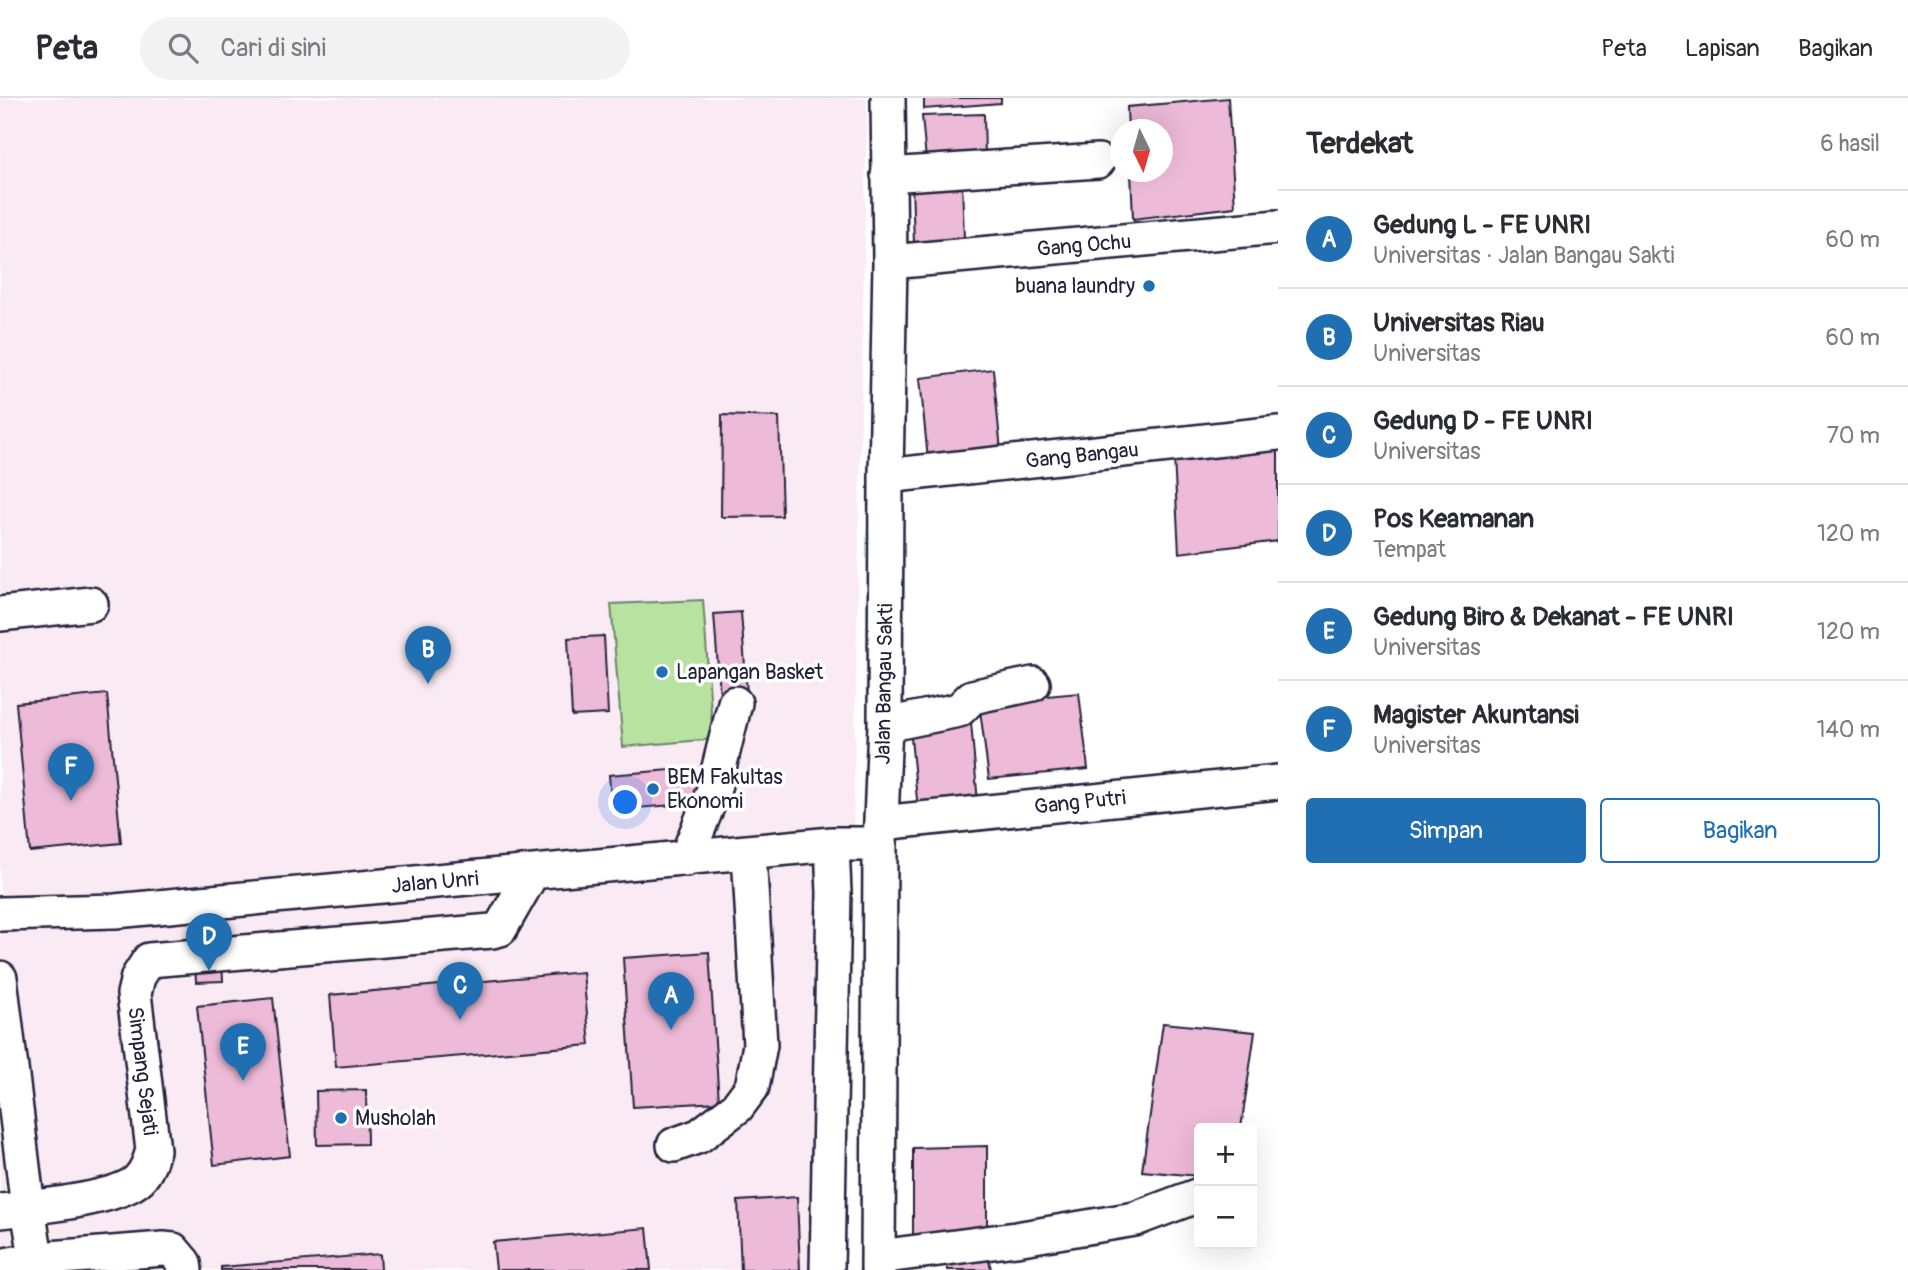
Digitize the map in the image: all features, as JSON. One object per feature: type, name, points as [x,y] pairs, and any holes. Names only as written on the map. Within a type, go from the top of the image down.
[{"type":"street","name":"Jalan Bangau Sakti","points":[[878,1263],[877,837],[885,726],[890,262],[888,98]]},
{"type":"street","points":[[888,175],[1098,161]]},
{"type":"street","name":"Gang Ochu","points":[[890,262],[1278,227]]},
{"type":"street","name":"Gang Bangau","points":[[886,476],[1278,433]]},
{"type":"street","points":[[0,614],[91,604]]},
{"type":"street","points":[[885,726],[959,710],[972,697],[1033,684]]},
{"type":"street","points":[[686,859],[713,792],[735,703]]},
{"type":"street","name":"Gang Putri","points":[[877,837],[1278,782]]},
{"type":"street","name":"Jalan Unri","points":[[0,914],[115,911],[749,853],[877,837]]},
{"type":"street","points":[[827,1270],[834,892],[832,844]]},
{"type":"street","points":[[674,1145],[699,1136],[737,1107],[752,1087],[760,1045],[749,853]]},
{"type":"street","name":"Simpang Sejati","points":[[14,1209],[119,1192],[138,1181],[149,1164],[153,1150],[134,994],[138,977],[149,960],[492,931],[500,929],[532,873]]},
{"type":"street","points":[[0,978],[14,1209],[37,1264]]},
{"type":"street","points":[[878,1263],[1135,1219],[1194,1197]]},
{"type":"street","points":[[0,1266],[163,1249],[173,1250],[184,1263],[185,1270]]},
{"type":"shaded area","points":[[0,98],[867,98],[845,1270],[0,1270]]},
{"type":"green space","name":"Lapangan Basket","points":[[703,600],[713,739],[623,747],[611,604]]},
{"type":"building","points":[[924,98],[1001,98],[1001,103],[924,109]]},
{"type":"building","points":[[1228,98],[1235,207],[1133,219],[1131,182],[1173,182],[1173,119],[1128,119],[1127,107]]},
{"type":"building","points":[[984,114],[985,157],[926,160],[922,116]]},
{"type":"building","points":[[962,183],[964,238],[914,243],[912,185]]},
{"type":"building","points":[[993,369],[1001,451],[928,460],[920,378]]},
{"type":"building","points":[[722,415],[779,417],[782,516],[721,517]]},
{"type":"building","points":[[1278,447],[1278,541],[1179,553],[1174,457]]},
{"type":"building","points":[[741,612],[747,693],[720,695],[714,614]]},
{"type":"building","points":[[604,636],[608,714],[572,716],[568,638]]},
{"type":"building","points":[[1079,693],[1088,769],[989,779],[979,702]]},
{"type":"building","points":[[107,694],[121,843],[30,852],[16,703]]},
{"type":"building","points":[[971,722],[978,803],[918,810],[910,728]]},
{"type":"building","name":"BEM Fakultas Ekonomi","points":[[695,768],[698,803],[612,810],[609,775]]},
{"type":"building","points":[[709,952],[719,1102],[633,1107],[623,958]]},
{"type":"building","points":[[222,960],[223,981],[196,982],[195,961]]},
{"type":"building","points":[[583,972],[590,1045],[336,1067],[330,995]]},
{"type":"building","points":[[273,998],[290,1156],[214,1165],[197,1006]]},
{"type":"building","points":[[1163,1023],[1255,1032],[1242,1123],[1194,1123],[1194,1176],[1142,1171]]},
{"type":"building","name":"Musholah","points":[[366,1090],[367,1144],[317,1145],[316,1091]]},
{"type":"building","points":[[987,1146],[987,1232],[913,1245],[913,1148]]},
{"type":"building","points":[[797,1197],[800,1270],[741,1270],[738,1201]]},
{"type":"building","points":[[647,1228],[651,1270],[496,1270],[493,1242]]},
{"type":"building","points":[[380,1254],[381,1270],[221,1270],[221,1267]]},
{"type":"building","points":[[989,1258],[991,1270],[948,1270],[947,1264]]},
{"type":"place","name":"buana laundry","points":[[1149,286]]},
{"type":"place","name":"Lapangan Basket","points":[[662,672]]},
{"type":"place","name":"Universitas Riau","points":[[428,684]]},
{"type":"place","name":"BEM Fakultas Ekonomi","points":[[653,789]]},
{"type":"place","name":"Magister Akuntansi","points":[[71,801]]},
{"type":"place","name":"Pos Keamanan","points":[[209,971]]},
{"type":"place","name":"Gedung D - FE UNRI","points":[[460,1020]]},
{"type":"place","name":"Gedung L - FE UNRI","points":[[671,1030]]},
{"type":"place","name":"Gedung Biro & Dekanat - FE UNRI","points":[[243,1081]]},
{"type":"place","name":"Musholah","points":[[341,1118]]}]
